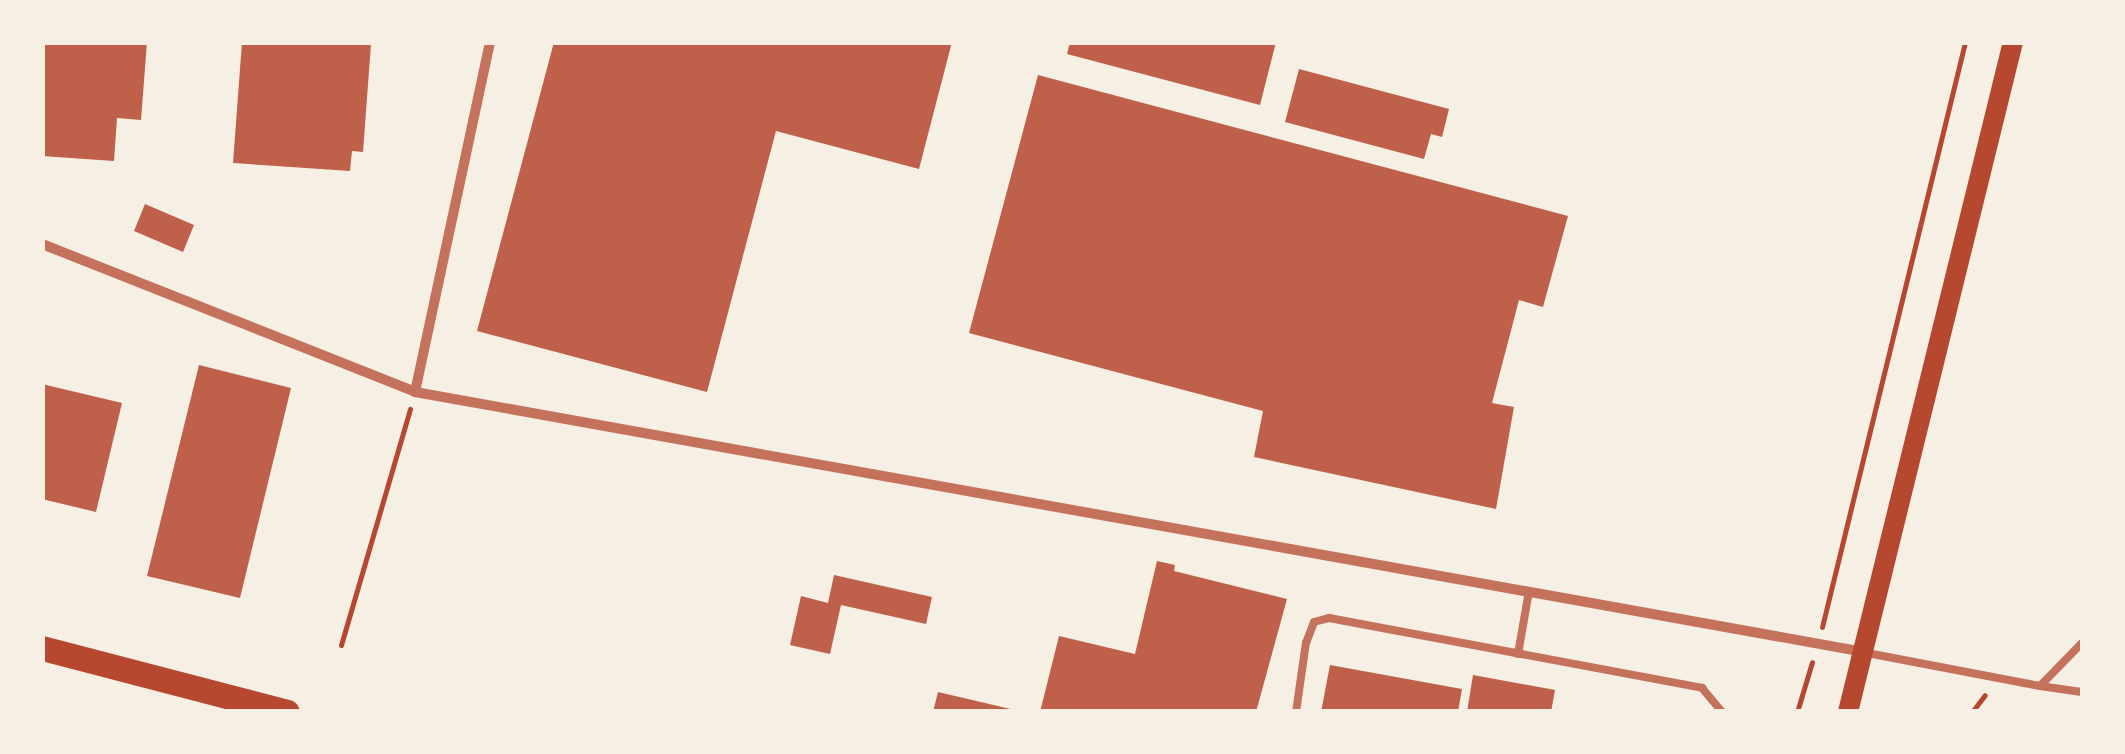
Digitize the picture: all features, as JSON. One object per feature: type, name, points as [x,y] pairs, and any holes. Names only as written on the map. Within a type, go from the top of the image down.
[{"type":"main road","points":[[1848,712],[1866,653],[2013,42]]},
{"type":"main road","points":[[42,648],[287,712]]},
{"type":"street","points":[[415,392],[490,42]]},
{"type":"street","points":[[42,244],[415,392],[1866,653]]},
{"type":"lane","points":[[1518,654],[1528,591]]},
{"type":"lane","points":[[1296,712],[1306,643],[1314,622],[1329,618],[1702,688],[1722,712]]},
{"type":"lane","points":[[2040,686],[2082,644]]},
{"type":"lane","points":[[1866,653],[2082,692]]},
{"type":"path","points":[[1797,712],[1818,642],[1965,42]]},
{"type":"path","points":[[341,644],[415,392]]},
{"type":"building","points":[[42,42],[147,42],[141,120],[117,118],[114,161],[42,156]]},
{"type":"building","points":[[242,42],[371,44],[363,152],[352,151],[350,171],[233,163]]},
{"type":"building","points":[[554,42],[952,42],[919,169],[776,131],[707,392],[477,331]]},
{"type":"building","points":[[1070,42],[1276,42],[1260,105],[1067,54]]},
{"type":"building","points":[[1299,69],[1449,109],[1442,137],[1431,134],[1424,159],[1285,122]]},
{"type":"building","points":[[1038,75],[1568,216],[1543,307],[1519,300],[1492,403],[1514,407],[1496,509],[1254,457],[1263,411],[969,333]]},
{"type":"building","points":[[145,204],[194,225],[183,252],[134,231]]},
{"type":"building","points":[[199,365],[291,388],[240,598],[147,576]]},
{"type":"building","points":[[42,384],[122,403],[96,512],[42,499]]},
{"type":"building","points":[[1157,561],[1175,565],[1174,571],[1287,599],[1256,712],[1040,712],[1059,636],[1135,654]]},
{"type":"building","points":[[834,575],[932,597],[926,624],[841,605],[830,654],[790,645],[801,596],[828,603]]},
{"type":"building","points":[[1330,665],[1462,689],[1458,712],[1321,712]]},
{"type":"building","points":[[1473,675],[1555,690],[1551,712],[1467,712]]},
{"type":"building","points":[[938,692],[1015,710],[1015,712],[933,712]]}]
